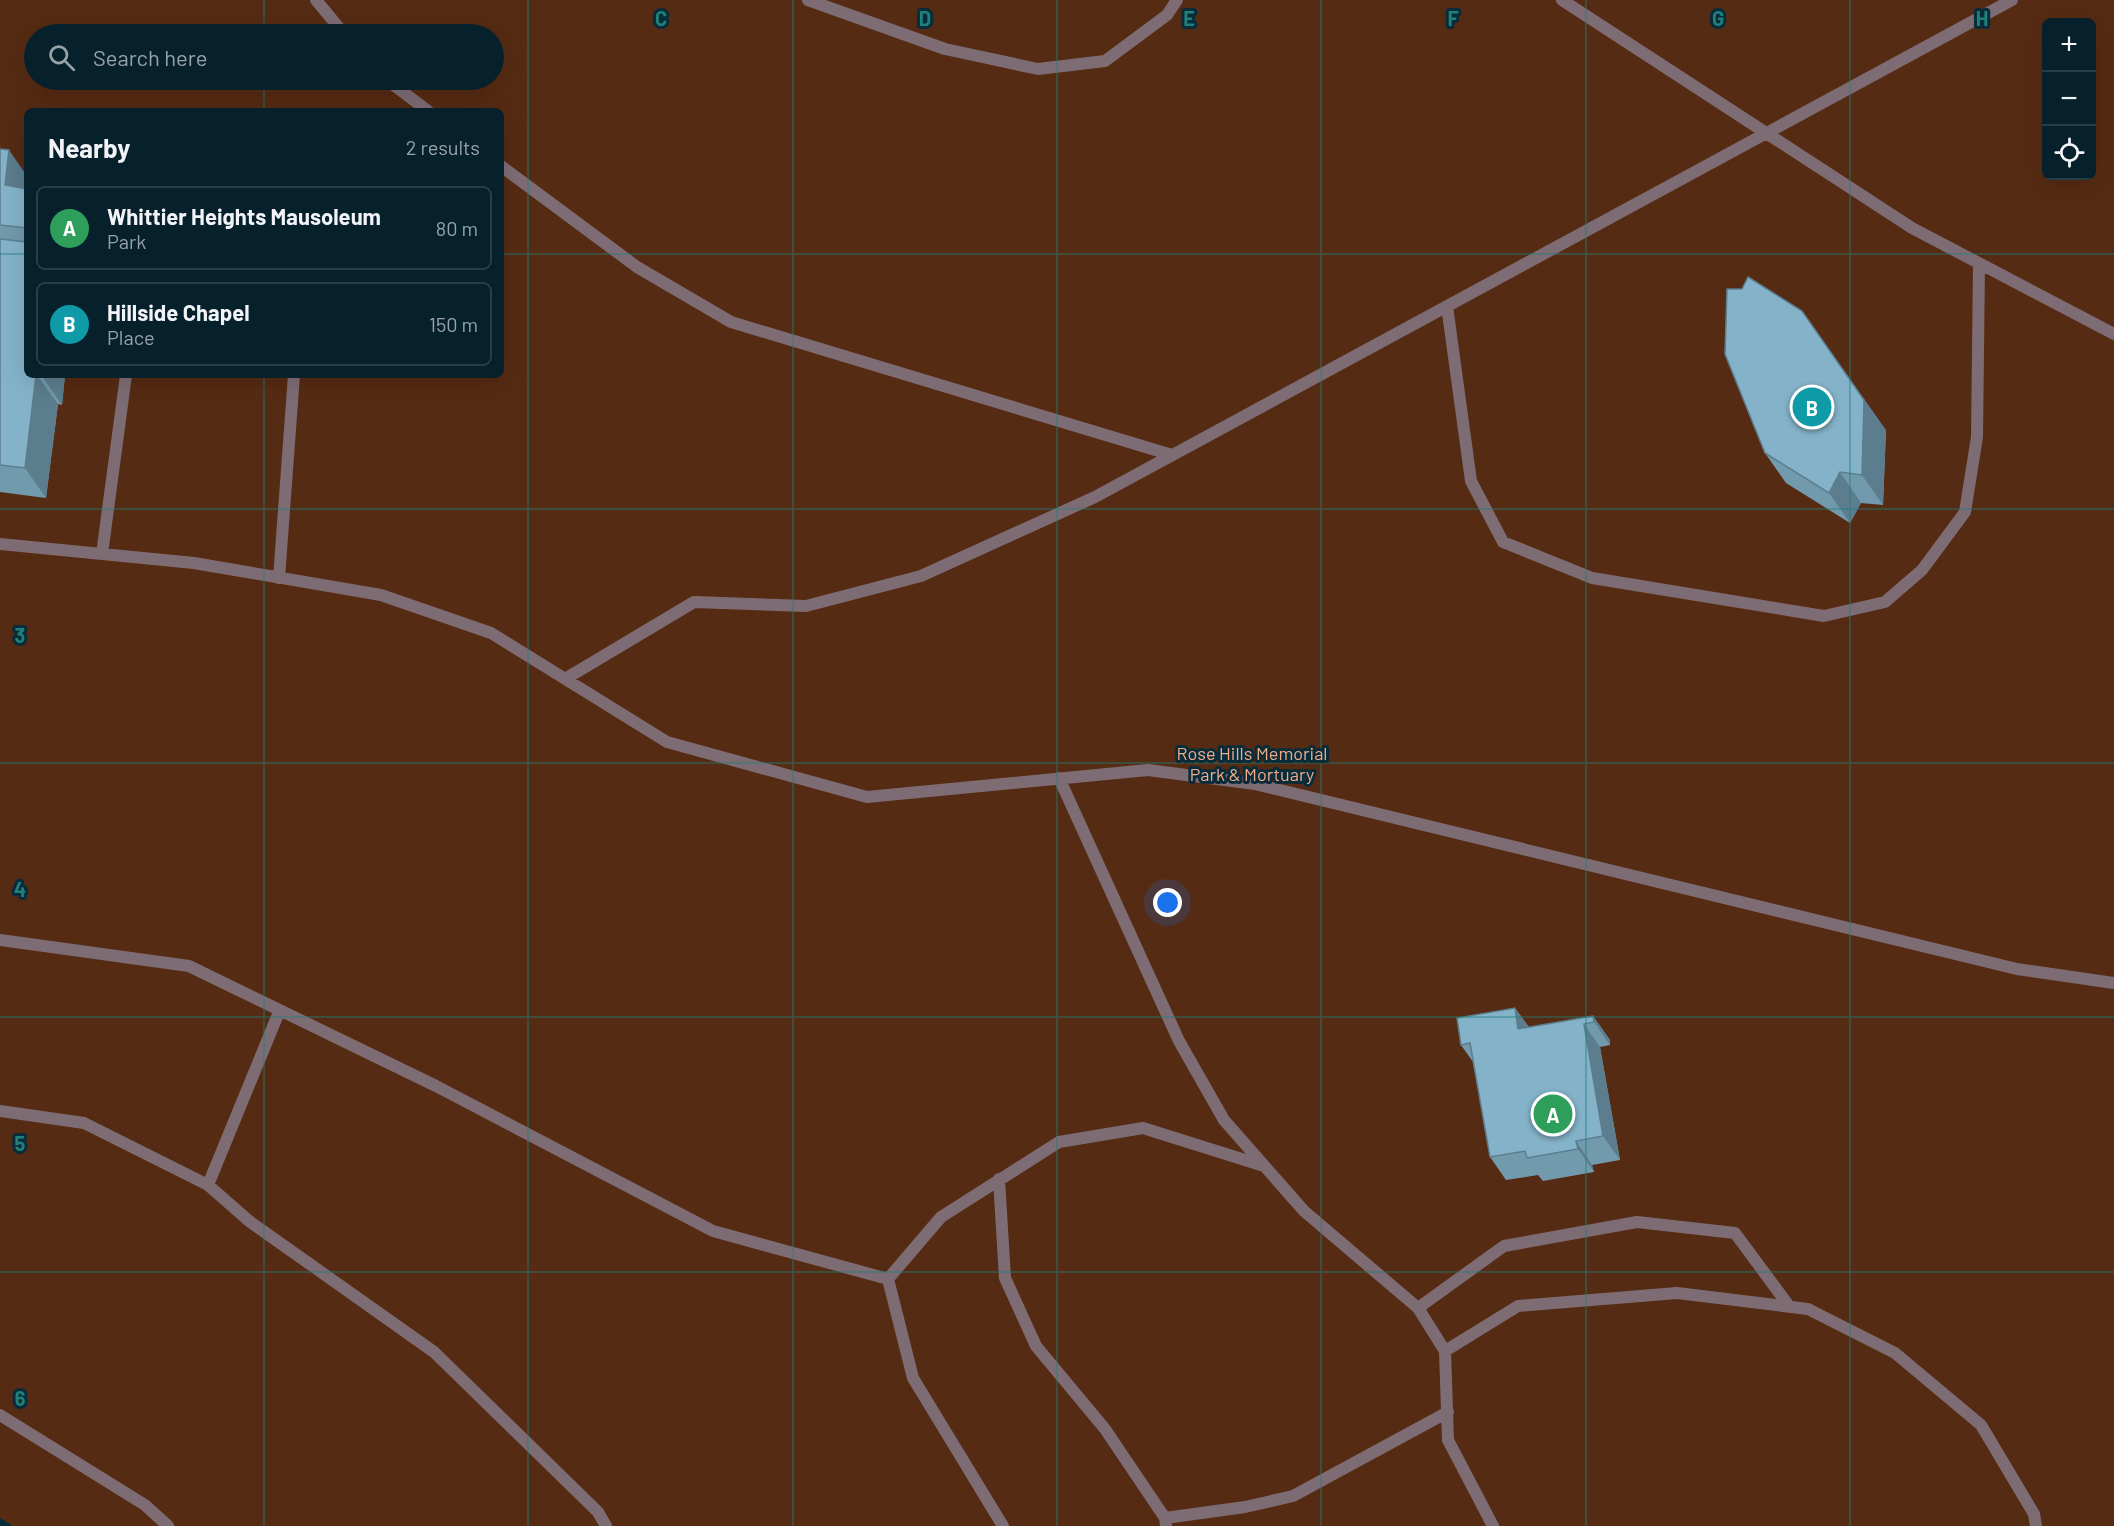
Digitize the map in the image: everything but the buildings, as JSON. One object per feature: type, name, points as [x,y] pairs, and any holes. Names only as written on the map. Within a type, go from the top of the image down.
[{"type":"lane","points":[[316,0],[336,24]]},
{"type":"lane","points":[[808,0],[945,49],[1038,69],[1105,61],[1167,15],[1177,0]]},
{"type":"lane","points":[[1562,0],[1912,228],[2114,334]]},
{"type":"lane","points":[[565,679],[694,602],[806,606],[921,576],[1095,496],[2012,0]]},
{"type":"lane","points":[[400,90],[424,108]]},
{"type":"lane","points":[[504,168],[637,267],[731,322],[1172,455]]},
{"type":"lane","points":[[1447,306],[1471,481],[1503,542],[1592,578],[1824,616],[1885,602],[1922,570],[1965,512],[1977,437],[1979,264]]},
{"type":"lane","points":[[102,554],[126,378]]},
{"type":"lane","points":[[279,578],[294,378]]},
{"type":"lane","points":[[0,544],[194,563],[381,595],[491,633],[667,742],[867,797],[1148,770],[1256,784],[2017,969],[2114,983]]},
{"type":"lane","points":[[1059,778],[1179,1041],[1224,1120],[1304,1212],[1418,1308],[1445,1351],[1448,1440],[1492,1526]]},
{"type":"lane","points":[[0,940],[189,966],[279,1012],[436,1086],[713,1232],[888,1280]]},
{"type":"lane","points":[[208,1185],[279,1012]]},
{"type":"lane","points":[[0,1111],[84,1123],[208,1185],[249,1221],[434,1352],[598,1512],[606,1526]]},
{"type":"lane","points":[[888,1280],[941,1217],[1059,1142],[1143,1128],[1265,1167]]},
{"type":"lane","points":[[999,1179],[1005,1278],[1036,1346],[1105,1429],[1166,1522],[1293,1496],[1448,1412]]},
{"type":"lane","points":[[1418,1308],[1504,1246],[1637,1222],[1735,1233],[1789,1306]]},
{"type":"lane","points":[[888,1280],[913,1378],[1002,1526]]},
{"type":"lane","points":[[1445,1351],[1518,1306],[1677,1293],[1808,1309],[1895,1353],[1981,1425],[2034,1514],[2036,1526]]},
{"type":"lane","points":[[0,1415],[145,1505],[168,1526]]},
{"type":"green space","name":"Rose Hills Memorial Park & Mortuary","points":[[0,0],[2114,0],[2114,1526],[13,1526],[0,1518]]},
{"type":"place","name":"Hillside Chapel","points":[[1812,407]]},
{"type":"place","name":"Whittier Heights Mausoleum","points":[[1553,1114]]}]
